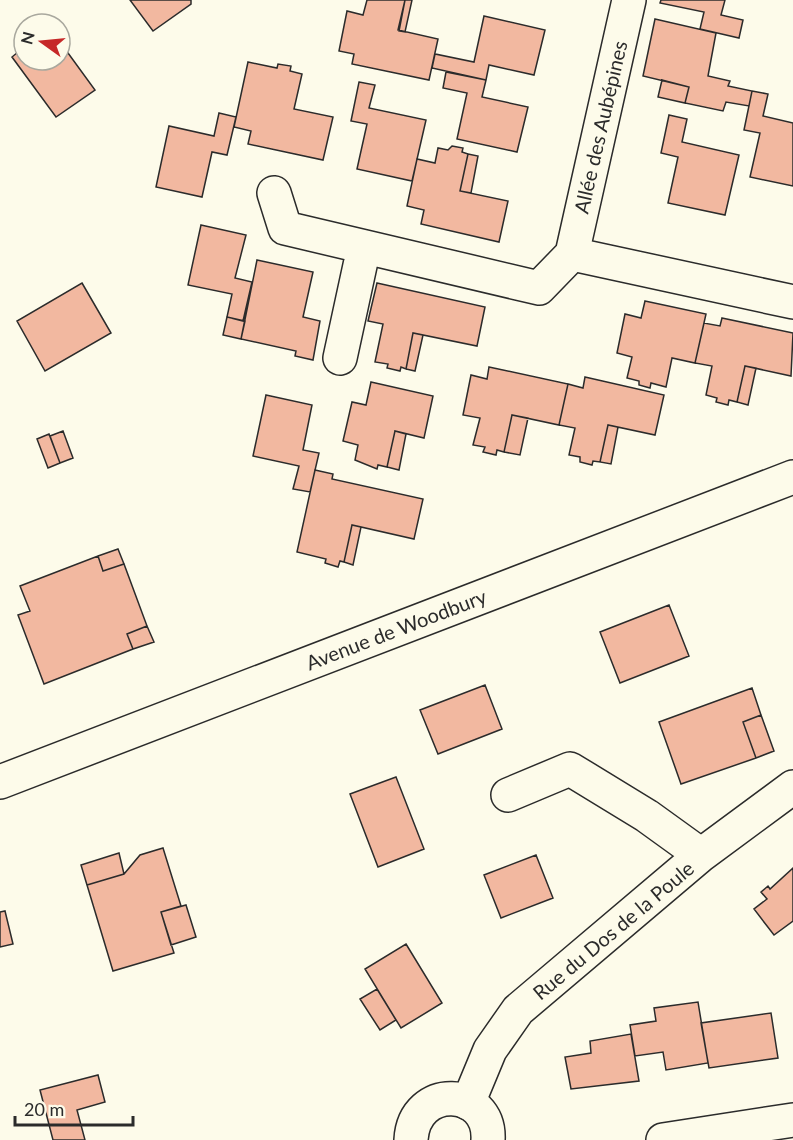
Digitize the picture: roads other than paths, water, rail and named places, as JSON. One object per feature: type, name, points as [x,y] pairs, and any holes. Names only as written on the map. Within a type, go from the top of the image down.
[{"type":"street","name":"Allée des Aubépines","points":[[572,254],[629,0]]},
{"type":"street","points":[[274,193],[285,228],[539,288],[572,254],[793,302]]},
{"type":"street","points":[[340,358],[364,247]]},
{"type":"street","name":"Avenue de Woodbury","points":[[0,782],[793,477]]},
{"type":"street","points":[[508,795],[570,769],[647,816],[701,855]]},
{"type":"street","name":"Rue du Dos de la Poule","points":[[468,1103],[490,1050],[518,1010],[701,855],[793,787]]},
{"type":"street","points":[[411,1140],[417,1116],[429,1104],[453,1098],[468,1103],[485,1120],[488,1140]]},
{"type":"street","points":[[663,1140],[793,1120]]}]
